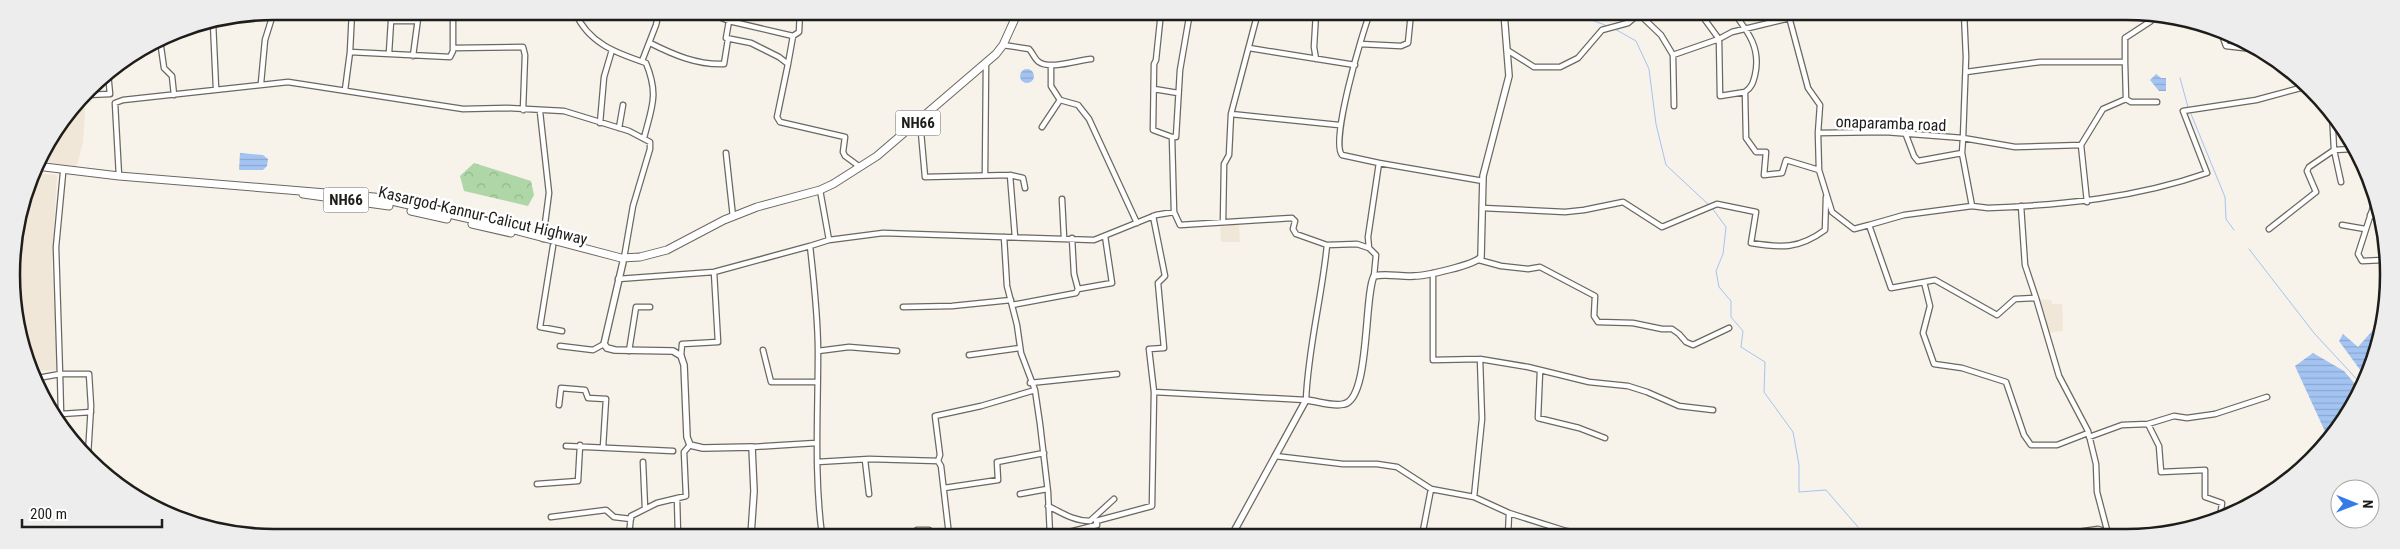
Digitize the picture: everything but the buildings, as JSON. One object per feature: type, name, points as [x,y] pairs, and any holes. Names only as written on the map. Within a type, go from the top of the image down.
[{"type":"highway","name":"Kasargod-Kannur-Calicut Highway","points":[[43,167],[152,183],[290,192],[372,202],[516,234],[553,246],[637,262],[660,257],[733,217],[757,207],[820,190],[861,168],[920,121],[986,63],[1003,45],[1013,20]]},
{"type":"highway","name":"Kasargod-Kannur-Calicut Highway","points":[[42,170],[365,196],[488,223],[623,260]]},
{"type":"main road","points":[[1236,529],[1306,400],[1343,405],[1350,402],[1356,394],[1368,330],[1374,276],[1414,276],[1433,273],[1479,260],[1483,247],[1483,181],[1509,76],[1505,20]]},
{"type":"main road","points":[[623,260],[604,344],[606,348],[629,351],[673,352],[681,356],[684,365],[687,437],[690,445],[704,448],[752,447],[754,491],[751,529]]},
{"type":"street","points":[[261,83],[265,40],[271,20]]},
{"type":"street","points":[[345,90],[352,20]]},
{"type":"street","points":[[350,52],[450,58],[453,48],[453,20]]},
{"type":"street","points":[[578,20],[596,42],[646,63],[654,83],[655,97],[644,138]]},
{"type":"street","points":[[642,61],[657,20]]},
{"type":"street","points":[[800,20],[799,32],[793,36],[777,116],[780,122],[845,137],[843,152],[845,156],[861,168]]},
{"type":"street","points":[[1160,20],[1154,64],[1153,130],[1172,137],[1176,137],[1180,70],[1189,20]]},
{"type":"street","points":[[1223,222],[1224,164],[1229,156],[1231,114],[1256,20]]},
{"type":"street","points":[[1316,20],[1314,47],[1316,59]]},
{"type":"street","points":[[1368,20],[1339,125],[1340,154],[1379,163],[1483,181]]},
{"type":"street","points":[[1360,44],[1401,46],[1408,43],[1410,20]]},
{"type":"street","points":[[1507,50],[1534,67],[1560,67],[1578,58],[1602,30],[1628,23],[1632,20]]},
{"type":"street","points":[[1646,20],[1661,35],[1673,55],[1674,106]]},
{"type":"street","points":[[1705,20],[1719,39],[1720,96],[1745,92],[1752,86],[1757,59],[1747,29],[1740,20]]},
{"type":"street","points":[[1673,55],[1719,39],[1732,32],[1774,20]]},
{"type":"street","name":"onaparamba road","points":[[1790,20],[1808,88],[1820,105],[1818,132],[1885,132],[1963,138],[1966,72],[1964,20]]},
{"type":"street","points":[[390,53],[391,21],[417,22],[413,56]]},
{"type":"street","points":[[650,43],[672,55],[695,62],[724,64],[729,21],[793,36]]},
{"type":"street","points":[[2126,99],[2125,38],[2150,21]]},
{"type":"street","points":[[214,28],[216,88]]},
{"type":"street","points":[[728,39],[751,43],[779,57],[788,64]]},
{"type":"street","points":[[2224,39],[2226,46],[2241,48]]},
{"type":"street","points":[[1003,45],[1029,50],[1038,62],[1051,66],[1091,59]]},
{"type":"street","points":[[161,47],[164,68],[172,76],[174,95]]},
{"type":"street","points":[[453,48],[523,47],[525,55],[523,110]]},
{"type":"street","points":[[1248,48],[1355,65]]},
{"type":"street","points":[[600,123],[604,77],[612,50]]},
{"type":"street","points":[[1966,72],[2040,62],[2125,62]]},
{"type":"street","points":[[985,175],[986,63]]},
{"type":"street","points":[[1051,66],[1051,86],[1060,100],[1078,104],[1089,119],[1137,222]]},
{"type":"street","points":[[109,82],[110,94],[115,103],[119,176]]},
{"type":"street","points":[[115,103],[128,99],[174,95],[216,88],[288,82],[463,109],[564,112],[619,128],[650,142],[650,149],[633,206],[623,260]]},
{"type":"street","points":[[1818,132],[1818,170],[1832,212],[1854,229],[1904,215],[1972,206],[1988,208],[2087,202],[2187,180],[2207,173],[2183,111],[2256,100],[2298,88]]},
{"type":"street","points":[[1154,89],[1178,93]]},
{"type":"street","points":[[1745,92],[1746,138],[1756,152],[1766,152],[1764,175],[1782,173],[1786,160],[1818,170]]},
{"type":"street","points":[[95,95],[110,94]]},
{"type":"street","points":[[2126,99],[2131,102],[2157,102]]},
{"type":"street","points":[[2087,202],[2081,145],[2103,109],[2126,99]]},
{"type":"street","points":[[1042,127],[1060,100]]},
{"type":"street","points":[[619,128],[623,105]]},
{"type":"street","points":[[540,112],[549,193],[543,238]]},
{"type":"street","points":[[1231,114],[1339,125]]},
{"type":"street","points":[[920,121],[924,177],[1010,175],[1023,178],[1025,188]]},
{"type":"street","points":[[2333,128],[2334,150],[2341,182]]},
{"type":"street","points":[[1906,134],[1914,156],[1918,161],[1962,153]]},
{"type":"street","points":[[1172,137],[1174,212],[1180,225],[1292,218],[1295,221],[1293,229],[1296,234],[1327,245],[1357,244],[1369,248],[1376,255],[1374,276]]},
{"type":"street","points":[[1972,206],[1962,153],[1963,138],[2015,147],[2081,145]]},
{"type":"street","points":[[2269,229],[2316,192],[2307,171],[2334,150],[2347,149]]},
{"type":"street","points":[[726,153],[733,217]]},
{"type":"street","points":[[1369,248],[1379,163]]},
{"type":"street","points":[[61,413],[56,247],[63,171]]},
{"type":"street","points":[[1010,175],[1015,237]]},
{"type":"street","points":[[820,190],[829,240]]},
{"type":"street","points":[[1482,208],[1565,212],[1623,202],[1662,227],[1717,204],[1756,212],[1751,243],[1778,247],[1808,242],[1825,230],[1826,193]]},
{"type":"street","points":[[1062,199],[1064,238]]},
{"type":"street","points":[[2021,206],[2025,266],[2059,376],[2089,435],[2096,464],[2097,492],[2106,529]]},
{"type":"street","points":[[2371,211],[2358,250],[2359,257],[2362,261],[2379,260]]},
{"type":"street","points":[[618,279],[714,272],[829,240],[883,234],[934,237],[1072,238],[1094,240],[1154,216],[1174,212]]},
{"type":"street","points":[[1082,529],[1097,525],[1096,521],[1152,506],[1154,392],[1149,349],[1164,348],[1158,283],[1165,276],[1154,216]]},
{"type":"street","points":[[1869,225],[1892,288],[1935,280],[1997,315],[2015,300],[2036,298]]},
{"type":"street","points":[[2342,225],[2365,229]]},
{"type":"street","points":[[903,307],[1012,302],[1076,293],[1078,290],[1112,283],[1105,236]]},
{"type":"street","points":[[1004,237],[1007,286],[1012,302],[1020,348],[1030,383],[1035,390],[1048,489],[1050,529]]},
{"type":"street","points":[[1072,238],[1074,274],[1078,290]]},
{"type":"street","points":[[1154,392],[1306,400],[1307,373],[1322,290],[1327,245]]},
{"type":"street","points":[[553,246],[540,327],[562,331]]},
{"type":"street","points":[[810,246],[818,351],[816,442],[821,529]]},
{"type":"street","points":[[1479,260],[1501,266],[1528,269],[1540,267],[1586,290],[1595,296],[1594,316],[1598,322],[1633,323],[1662,329],[1672,329],[1690,345],[1729,328]]},
{"type":"street","points":[[681,356],[682,344],[718,342],[714,272]]},
{"type":"street","points":[[1433,273],[1432,360],[1480,359],[1589,382],[1628,386],[1648,392],[1679,406],[1713,410]]},
{"type":"street","points":[[1924,282],[1930,306],[1923,333],[1934,364],[1962,368],[2006,382],[2024,435],[2031,445],[2057,445],[2122,425],[2148,424],[2174,416],[2187,418],[2215,414],[2267,397]]},
{"type":"street","points":[[629,351],[636,307],[650,307]]},
{"type":"street","points":[[560,346],[593,350],[604,344]]},
{"type":"street","points":[[818,351],[849,346],[897,351]]},
{"type":"street","points":[[969,355],[1020,348]]},
{"type":"street","points":[[763,350],[771,382],[817,382]]},
{"type":"street","points":[[1474,498],[1482,419],[1480,359]]},
{"type":"street","points":[[1540,371],[1538,418],[1579,428],[1605,438]]},
{"type":"street","points":[[42,377],[60,374],[89,374],[91,412],[89,448]]},
{"type":"street","points":[[1030,383],[1117,374]]},
{"type":"street","points":[[559,405],[561,388],[585,390],[588,398],[606,399],[603,447]]},
{"type":"street","points":[[948,529],[941,466],[938,461],[940,455],[935,416],[981,406],[1035,390]]},
{"type":"street","points":[[62,414],[91,412]]},
{"type":"street","points":[[2148,424],[2159,446],[2161,472],[2205,470],[2204,497],[2222,503],[2221,511]]},
{"type":"street","points":[[752,447],[816,442]]},
{"type":"street","points":[[537,484],[578,481],[580,445]]},
{"type":"street","points":[[566,446],[580,445],[673,451]]},
{"type":"street","points":[[551,517],[606,510],[614,517],[631,519],[645,508],[686,496],[684,452],[690,445]]},
{"type":"street","points":[[944,488],[998,480],[997,462],[1044,453]]},
{"type":"street","points":[[1275,456],[1336,464],[1377,464],[1397,467],[1431,489],[1474,498],[1509,513],[1563,529]]},
{"type":"street","points":[[817,462],[865,460],[938,461]]},
{"type":"street","points":[[865,460],[869,494]]},
{"type":"street","points":[[643,462],[645,508]]},
{"type":"street","points":[[1020,494],[1048,489]]},
{"type":"street","points":[[1423,529],[1431,489]]},
{"type":"street","points":[[677,498],[678,529]]},
{"type":"street","points":[[1048,506],[1063,512],[1070,519],[1090,521],[1114,499]]},
{"type":"street","points":[[1508,529],[1509,513]]},
{"type":"street","points":[[630,529],[631,519]]},
{"type":"shaded area","points":[[84,106],[83,142],[76,169],[48,166],[49,156],[54,147]]},
{"type":"shaded area","points":[[41,174],[57,175],[52,266],[58,370],[39,371],[22,308],[20,274],[22,241],[29,209]]},
{"type":"shaded area","points":[[1239,223],[1240,242],[1221,242],[1220,224]]},
{"type":"shaded area","points":[[2039,299],[2051,300],[2052,304],[2062,304],[2063,331],[2048,333]]},
{"type":"green space","points":[[474,163],[531,181],[534,195],[528,206],[464,191],[460,176]]},
{"type":"water","points":[[1027,69],[1032,71],[1034,76],[1032,81],[1027,83],[1022,81],[1020,76],[1022,71]]},
{"type":"water","points":[[2156,74],[2161,78],[2166,78],[2166,91],[2159,91],[2150,80]]},
{"type":"water","points":[[240,153],[263,155],[268,159],[267,166],[263,170],[239,170]]},
{"type":"water","points":[[2373,330],[2361,371],[2339,341],[2343,334],[2358,347]]},
{"type":"water","points":[[2313,353],[2344,371],[2355,384],[2346,402],[2325,432],[2295,366]]},
{"type":"waterway","points":[[1591,20],[1605,25]]},
{"type":"waterway","points":[[1613,28],[1636,41],[1649,69],[1656,124],[1666,165],[1709,205]]},
{"type":"waterway","points":[[2180,78],[2188,107]]},
{"type":"waterway","points":[[2191,114],[2225,197],[2226,219],[2234,230]]},
{"type":"waterway","points":[[1712,208],[1726,227],[1723,254],[1716,271],[1719,287],[1731,301],[1731,317],[1743,331],[1741,347],[1765,362],[1764,392],[1793,432],[1799,465],[1799,492],[1826,490],[1858,527]]},
{"type":"waterway","points":[[2249,249],[2314,333],[2357,380]]}]
